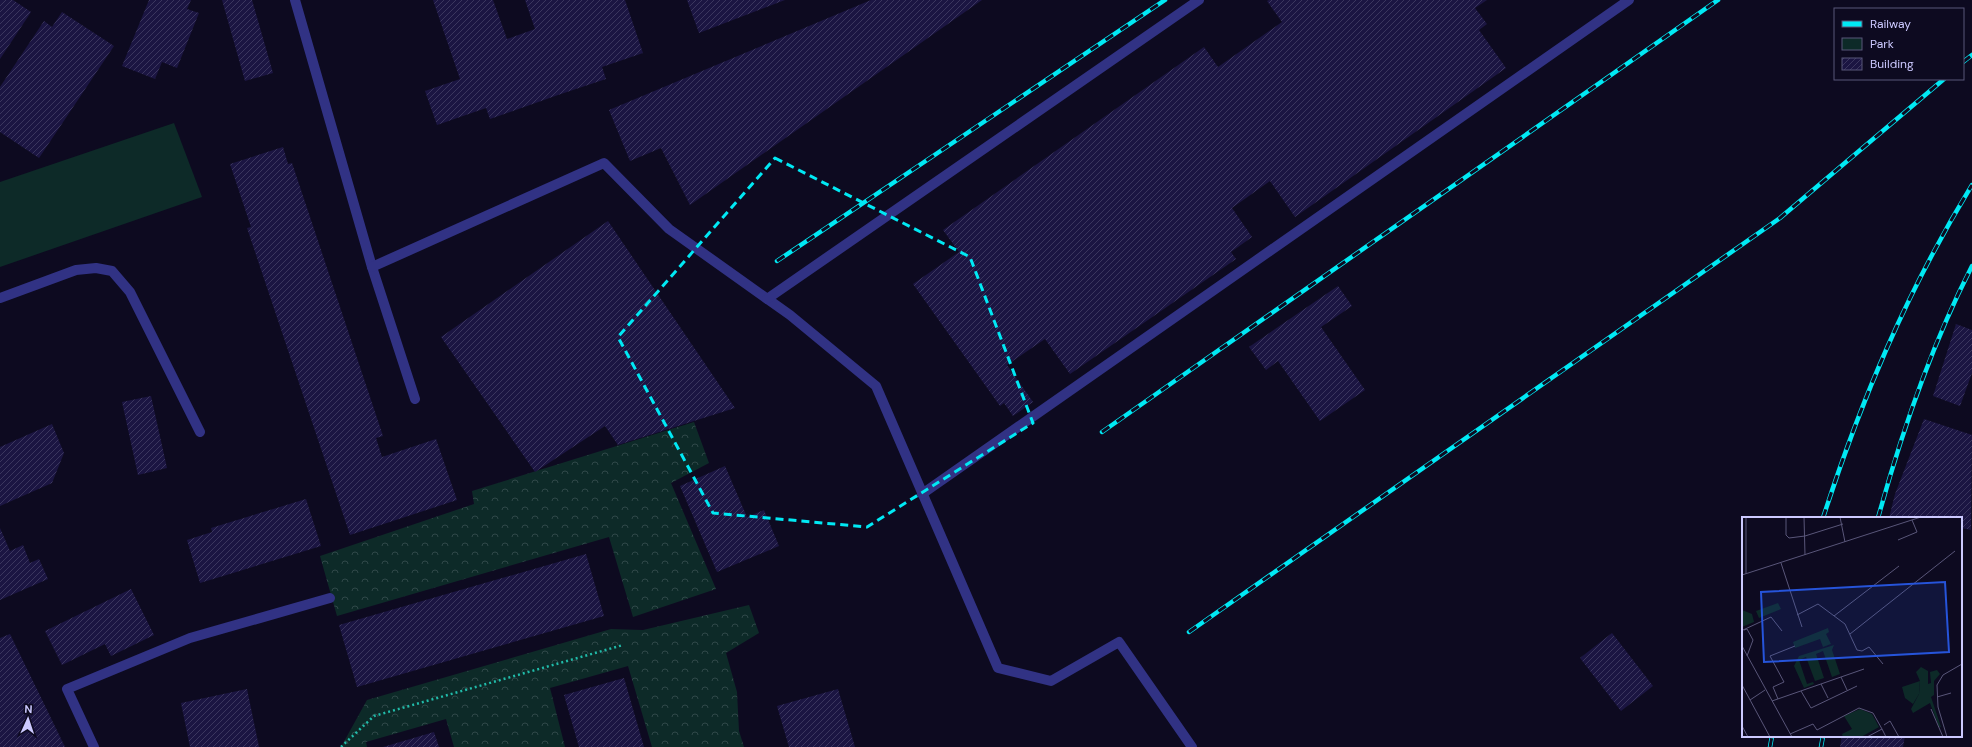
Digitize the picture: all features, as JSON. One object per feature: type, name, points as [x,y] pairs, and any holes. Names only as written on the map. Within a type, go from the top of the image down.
[{"type":"lane","points":[[295,0],[372,267],[415,399]]},
{"type":"lane","points":[[767,299],[1199,0]]},
{"type":"lane","points":[[922,494],[1629,0]]},
{"type":"lane","points":[[372,267],[604,163],[670,229],[790,315],[876,386],[998,668],[1051,681],[1119,642],[1192,747]]},
{"type":"lane","points":[[0,298],[76,270],[96,268],[112,271],[130,292],[200,432]]},
{"type":"lane","points":[[94,747],[67,690],[190,638],[330,598]]},
{"type":"path","points":[[341,747],[374,716],[623,645]]},
{"type":"highlighted area","points":[[775,158],[970,257],[1033,423],[867,527],[713,513],[618,337]]},
{"type":"green space","points":[[174,123],[202,197],[0,267],[0,182]]},
{"type":"green space","points":[[694,422],[709,463],[671,483],[716,589],[633,617],[609,537],[337,616],[320,556],[474,504],[472,491]]},
{"type":"green space","points":[[749,605],[759,633],[726,653],[737,692],[739,731],[744,747],[652,747],[628,666],[550,688],[565,747],[454,747],[446,719],[366,742],[367,747],[341,747],[367,700],[611,629],[643,630]]},
{"type":"building","points":[[0,0],[13,0],[31,12],[0,59]]},
{"type":"building","points":[[149,0],[191,0],[187,9],[199,13],[177,68],[162,62],[155,79],[122,66]]},
{"type":"building","points":[[222,0],[252,0],[273,73],[245,81]]},
{"type":"building","points":[[433,0],[493,0],[507,39],[535,29],[525,0],[625,0],[643,53],[602,67],[606,79],[490,119],[486,108],[437,125],[425,91],[460,79]]},
{"type":"building","points":[[687,0],[785,0],[699,33]]},
{"type":"building","points":[[871,0],[982,0],[690,205],[661,148],[630,161],[609,110]]},
{"type":"building","points":[[1487,0],[1475,8],[1487,24],[1479,30],[1506,68],[1295,217],[1270,181],[1232,208],[1252,237],[1231,252],[1236,259],[1070,374],[1045,339],[1007,365],[1033,402],[1013,416],[1004,403],[1000,406],[913,284],[959,252],[943,230],[1204,47],[1218,67],[1282,22],[1267,1]]},
{"type":"building","points":[[62,12],[114,46],[39,158],[0,132],[0,87],[44,21],[52,27]]},
{"type":"building","points":[[283,147],[288,164],[292,163],[383,436],[376,438],[382,457],[436,439],[457,500],[350,535],[247,228],[251,227],[230,164]]},
{"type":"building","points":[[608,221],[735,408],[618,445],[605,426],[535,472],[441,337]]},
{"type":"building","points":[[1338,286],[1352,306],[1321,327],[1365,390],[1320,421],[1278,361],[1266,370],[1249,347]]},
{"type":"building","points":[[1956,324],[1972,330],[1972,373],[1960,406],[1933,396]]},
{"type":"building","points":[[151,396],[167,468],[138,475],[122,402]]},
{"type":"building","points":[[1924,419],[1972,435],[1971,530],[1962,528],[1962,517],[1889,517],[1895,494]]},
{"type":"building","points":[[52,424],[64,453],[52,483],[0,506],[0,447]]},
{"type":"building","points":[[725,466],[747,517],[764,510],[779,546],[717,572],[680,486]]},
{"type":"building","points":[[306,499],[321,546],[200,583],[187,540],[212,532],[211,528]]},
{"type":"building","points":[[0,528],[10,551],[23,545],[30,563],[39,559],[48,579],[0,600]]},
{"type":"building","points":[[586,554],[604,616],[357,687],[339,625]]},
{"type":"building","points":[[131,589],[154,635],[111,656],[105,644],[62,665],[45,631]]},
{"type":"building","points":[[1612,633],[1653,686],[1621,711],[1580,658]]},
{"type":"building","points":[[10,634],[65,747],[0,747],[0,638]]},
{"type":"building","points":[[624,678],[644,747],[579,747],[564,695]]},
{"type":"building","points":[[247,689],[259,747],[190,747],[181,703]]},
{"type":"building","points":[[838,689],[855,747],[789,747],[777,706]]},
{"type":"building","points":[[434,732],[439,747],[383,747]]},
{"type":"building","points":[[1842,737],[1905,737],[1903,747],[1840,747]]},
{"type":"railway","points":[[777,261],[1165,0]]},
{"type":"railway","points":[[1102,432],[1718,0]]},
{"type":"railway","points":[[1964,61],[1972,55]]},
{"type":"railway","points":[[1189,632],[1780,218],[1943,80]]},
{"type":"railway","points":[[1823,517],[1853,431],[1887,347],[1927,265],[1948,225],[1972,185]]},
{"type":"railway","points":[[1878,517],[1907,421],[1943,327],[1972,266]]},
{"type":"railway","points":[[1770,747],[1772,737]]},
{"type":"railway","points":[[1821,747],[1823,737]]}]
